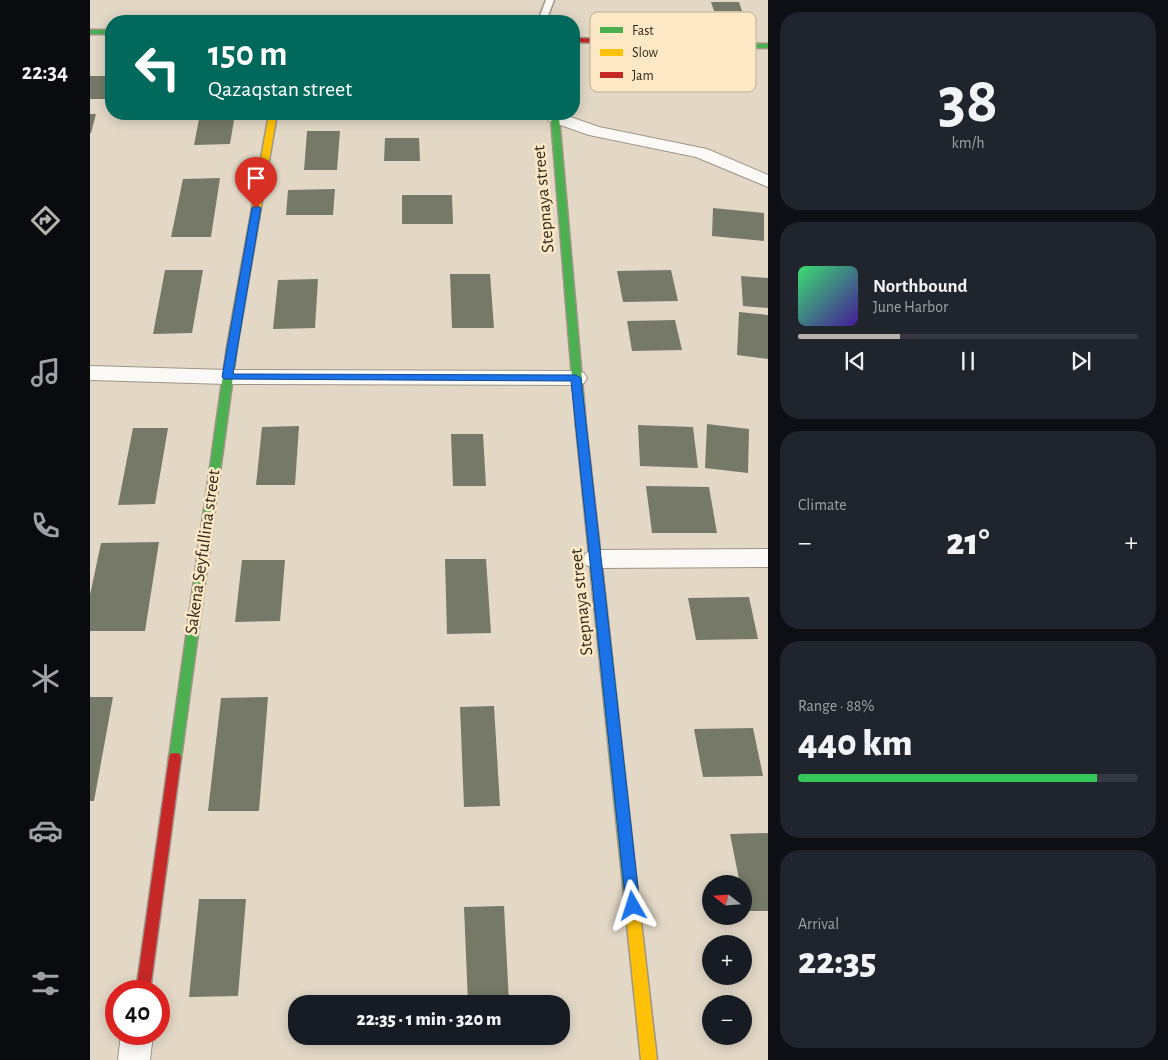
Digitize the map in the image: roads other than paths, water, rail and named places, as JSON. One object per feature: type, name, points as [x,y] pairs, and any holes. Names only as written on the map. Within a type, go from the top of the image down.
[{"type":"street","points":[[90,32],[105,32]]},
{"type":"street","name":"Sakena Seyfullina street","points":[[145,980],[227,377],[272,120]]},
{"type":"street","name":"Stepnaya street","points":[[552,120],[576,378],[649,1060]]},
{"type":"street","points":[[565,120],[595,132],[701,153],[768,182]]},
{"type":"street","points":[[90,373],[227,377],[576,378]]},
{"type":"street","points":[[595,559],[768,558]]},
{"type":"street","points":[[134,1060],[136,1045]]},
{"type":"lane","points":[[544,15],[550,0]]}]
